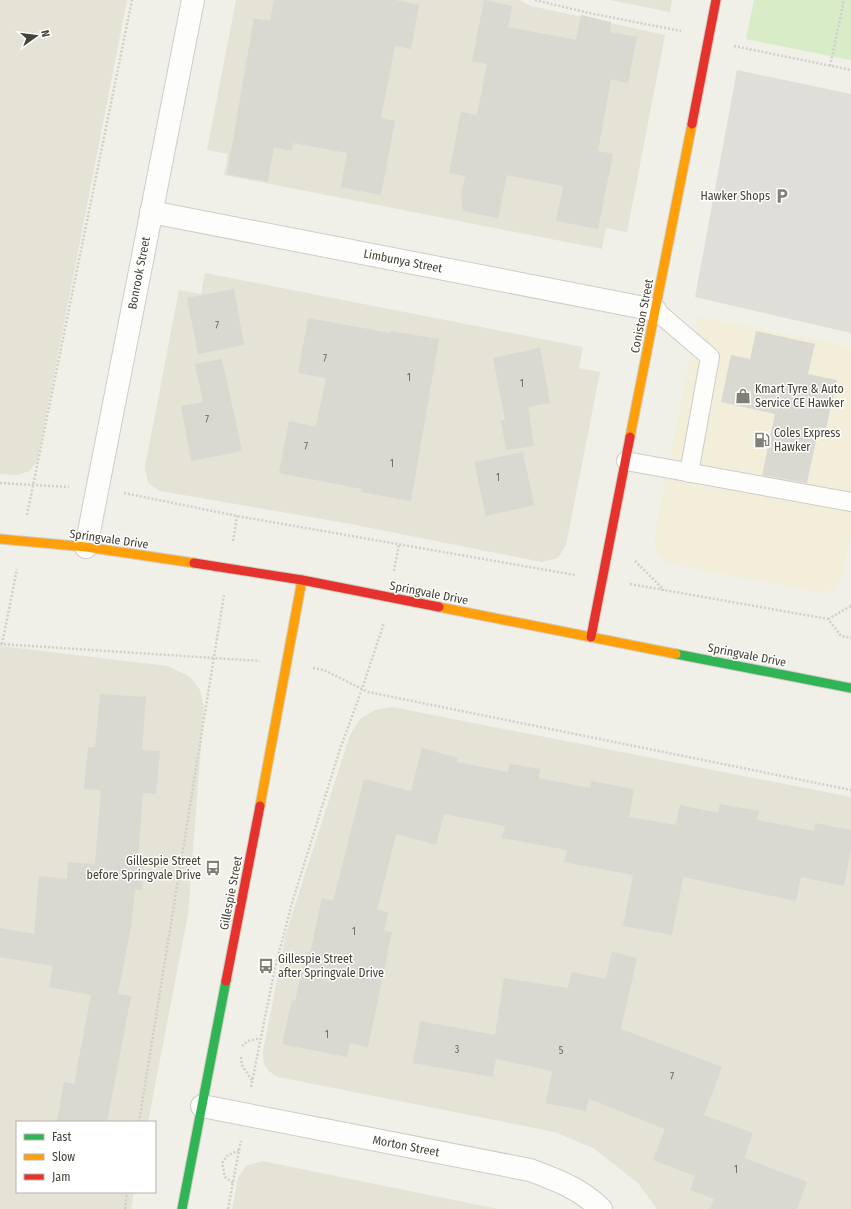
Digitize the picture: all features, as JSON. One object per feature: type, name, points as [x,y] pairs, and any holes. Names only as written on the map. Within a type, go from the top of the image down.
[{"type":"street","name":"Bonrook Street","points":[[86,547],[193,0]]},
{"type":"street","name":"Coniston Street","points":[[591,637],[716,0]]},
{"type":"street","name":"Limbunya Street","points":[[151,212],[656,310]]},
{"type":"street","name":"Springvale Drive","points":[[0,539],[86,547],[302,580],[851,688]]},
{"type":"street","name":"Gillespie Street","points":[[182,1209],[302,580]]},
{"type":"street","name":"Morton Street","points":[[202,1106],[530,1170],[573,1187],[591,1199],[601,1209]]},
{"type":"lane","points":[[656,310],[710,357],[689,473]]},
{"type":"lane","points":[[626,461],[851,502]]},
{"type":"path","points":[[132,0],[1,644],[250,660]]},
{"type":"path","points":[[830,66],[844,0]]},
{"type":"path","points":[[0,483],[65,486]]},
{"type":"path","points":[[129,494],[237,516],[828,619],[851,606]]},
{"type":"path","points":[[139,1121],[237,516]]},
{"type":"path","points":[[828,619],[841,636],[851,638]]},
{"type":"path","points":[[260,1038],[248,1041],[241,1047],[242,1065],[252,1081],[275,968],[292,903],[340,749],[382,631]]},
{"type":"path","points":[[324,670],[362,689],[376,694],[851,790]]},
{"type":"path","points":[[228,1209],[237,1164],[239,1150],[227,1156],[222,1163],[225,1177],[233,1183]]},
{"type":"path","points":[[125,1209],[127,1193]]},
{"type":"shaded area","points":[[0,0],[127,0],[37,462],[29,471],[18,475],[0,474]]},
{"type":"shaded area","points":[[236,0],[519,0],[531,6],[665,35],[627,232],[606,228],[602,249],[224,175],[228,154],[207,150]]},
{"type":"shaded area","points":[[610,0],[672,0],[670,12]]},
{"type":"shaded area","name":"Hawker Shops","points":[[737,70],[851,94],[851,333],[695,297]]},
{"type":"shaded area","points":[[205,273],[583,347],[579,368],[600,372],[566,545],[558,558],[542,562],[351,524],[160,491],[148,483],[145,467],[179,290],[201,294]]},
{"type":"shaded area","name":"Coles Express Hawker","points":[[698,317],[851,347],[851,532],[842,577],[833,590],[817,592],[670,564],[656,552],[654,539]]},
{"type":"shaded area","points":[[0,646],[168,666],[190,677],[200,690],[204,707],[188,914],[148,1121],[16,1121],[16,1193],[134,1193],[131,1209],[0,1209]]},
{"type":"shaded area","points":[[392,707],[851,797],[851,1209],[657,1209],[638,1183],[593,1148],[555,1132],[278,1077],[270,1072],[264,1064],[263,1052],[286,933],[350,735],[360,719],[375,710]]},
{"type":"shaded area","points":[[262,1161],[498,1209],[232,1209],[238,1178],[246,1166]]},
{"type":"green space","points":[[754,0],[851,0],[851,60],[746,39]]},
{"type":"building","points":[[274,0],[395,0],[419,5],[411,49],[395,46],[381,118],[395,121],[381,195],[341,187],[347,153],[293,143],[292,151],[274,147],[268,182],[227,174],[254,18],[270,21]]},
{"type":"building","points":[[484,0],[512,6],[508,27],[576,40],[581,15],[611,22],[610,32],[637,37],[628,83],[611,79],[598,151],[613,154],[598,229],[556,221],[563,186],[507,175],[498,218],[463,211],[461,197],[465,176],[449,173],[461,112],[477,115],[487,64],[472,61]]},
{"type":"building","points":[[234,289],[244,345],[198,354],[187,298]]},
{"type":"building","points":[[308,318],[390,333],[391,331],[439,339],[411,501],[361,492],[362,489],[279,473],[289,421],[316,427],[326,378],[298,373]]},
{"type":"building","points":[[756,331],[815,344],[808,374],[837,380],[826,429],[819,427],[807,483],[762,475],[775,414],[721,402],[731,355],[750,359]]},
{"type":"building","points":[[540,348],[550,403],[528,407],[534,446],[506,450],[501,420],[505,420],[493,358]]},
{"type":"building","points":[[222,359],[242,451],[191,461],[181,406],[203,402],[195,364]]},
{"type":"building","points":[[523,452],[534,505],[486,516],[474,462]]},
{"type":"building","points":[[100,694],[146,697],[142,750],[160,751],[156,794],[143,793],[138,859],[144,859],[142,890],[135,889],[131,927],[118,994],[131,996],[107,1121],[57,1121],[64,1082],[74,1084],[91,995],[49,987],[53,966],[0,957],[0,928],[34,934],[39,876],[67,879],[68,862],[95,864],[101,790],[84,789],[88,747],[95,747]]},
{"type":"building","points":[[422,748],[458,758],[457,762],[508,772],[510,764],[540,769],[538,778],[590,788],[591,781],[634,789],[629,817],[676,825],[680,805],[718,813],[720,804],[759,811],[757,820],[814,831],[815,823],[851,830],[851,848],[844,886],[801,877],[796,901],[683,877],[672,935],[623,926],[633,875],[564,862],[567,850],[502,838],[505,826],[444,814],[436,845],[396,834],[377,910],[388,912],[384,930],[392,932],[368,1047],[350,1043],[347,1057],[282,1044],[292,1000],[295,1001],[306,952],[310,953],[322,898],[333,901],[364,779],[411,791]]},
{"type":"building","points":[[612,952],[637,958],[621,1029],[722,1067],[704,1115],[753,1133],[744,1158],[807,1182],[797,1209],[710,1209],[714,1199],[690,1190],[695,1176],[653,1160],[665,1129],[589,1099],[586,1111],[546,1103],[552,1071],[496,1059],[493,1077],[413,1063],[420,1021],[495,1035],[504,978],[568,988],[571,972],[606,979]]},
{"type":"traffic: fast","points":[[676,654],[851,688]]},
{"type":"traffic: fast","points":[[182,1209],[226,981]]},
{"type":"traffic: slow","points":[[630,437],[692,124]]},
{"type":"traffic: slow","points":[[0,539],[86,547],[194,563]]},
{"type":"traffic: slow","points":[[260,806],[302,580]]},
{"type":"traffic: slow","points":[[439,607],[676,654]]},
{"type":"traffic: jam","points":[[692,124],[716,0]]},
{"type":"traffic: jam","points":[[591,637],[630,437]]},
{"type":"traffic: jam","points":[[194,563],[302,580],[439,607]]},
{"type":"traffic: jam","points":[[226,981],[260,806]]},
{"type":"place","name":"Hawker Shops","points":[[782,196]]},
{"type":"place","name":"Kmart Tyre & Auto Service CE Hawker","points":[[743,396]]},
{"type":"place","name":"Coles Express Hawker","points":[[762,440]]},
{"type":"place","name":"Gillespie Street before Springvale Drive","points":[[213,868]]},
{"type":"place","name":"Gillespie Street after Springvale Drive","points":[[266,966]]}]
